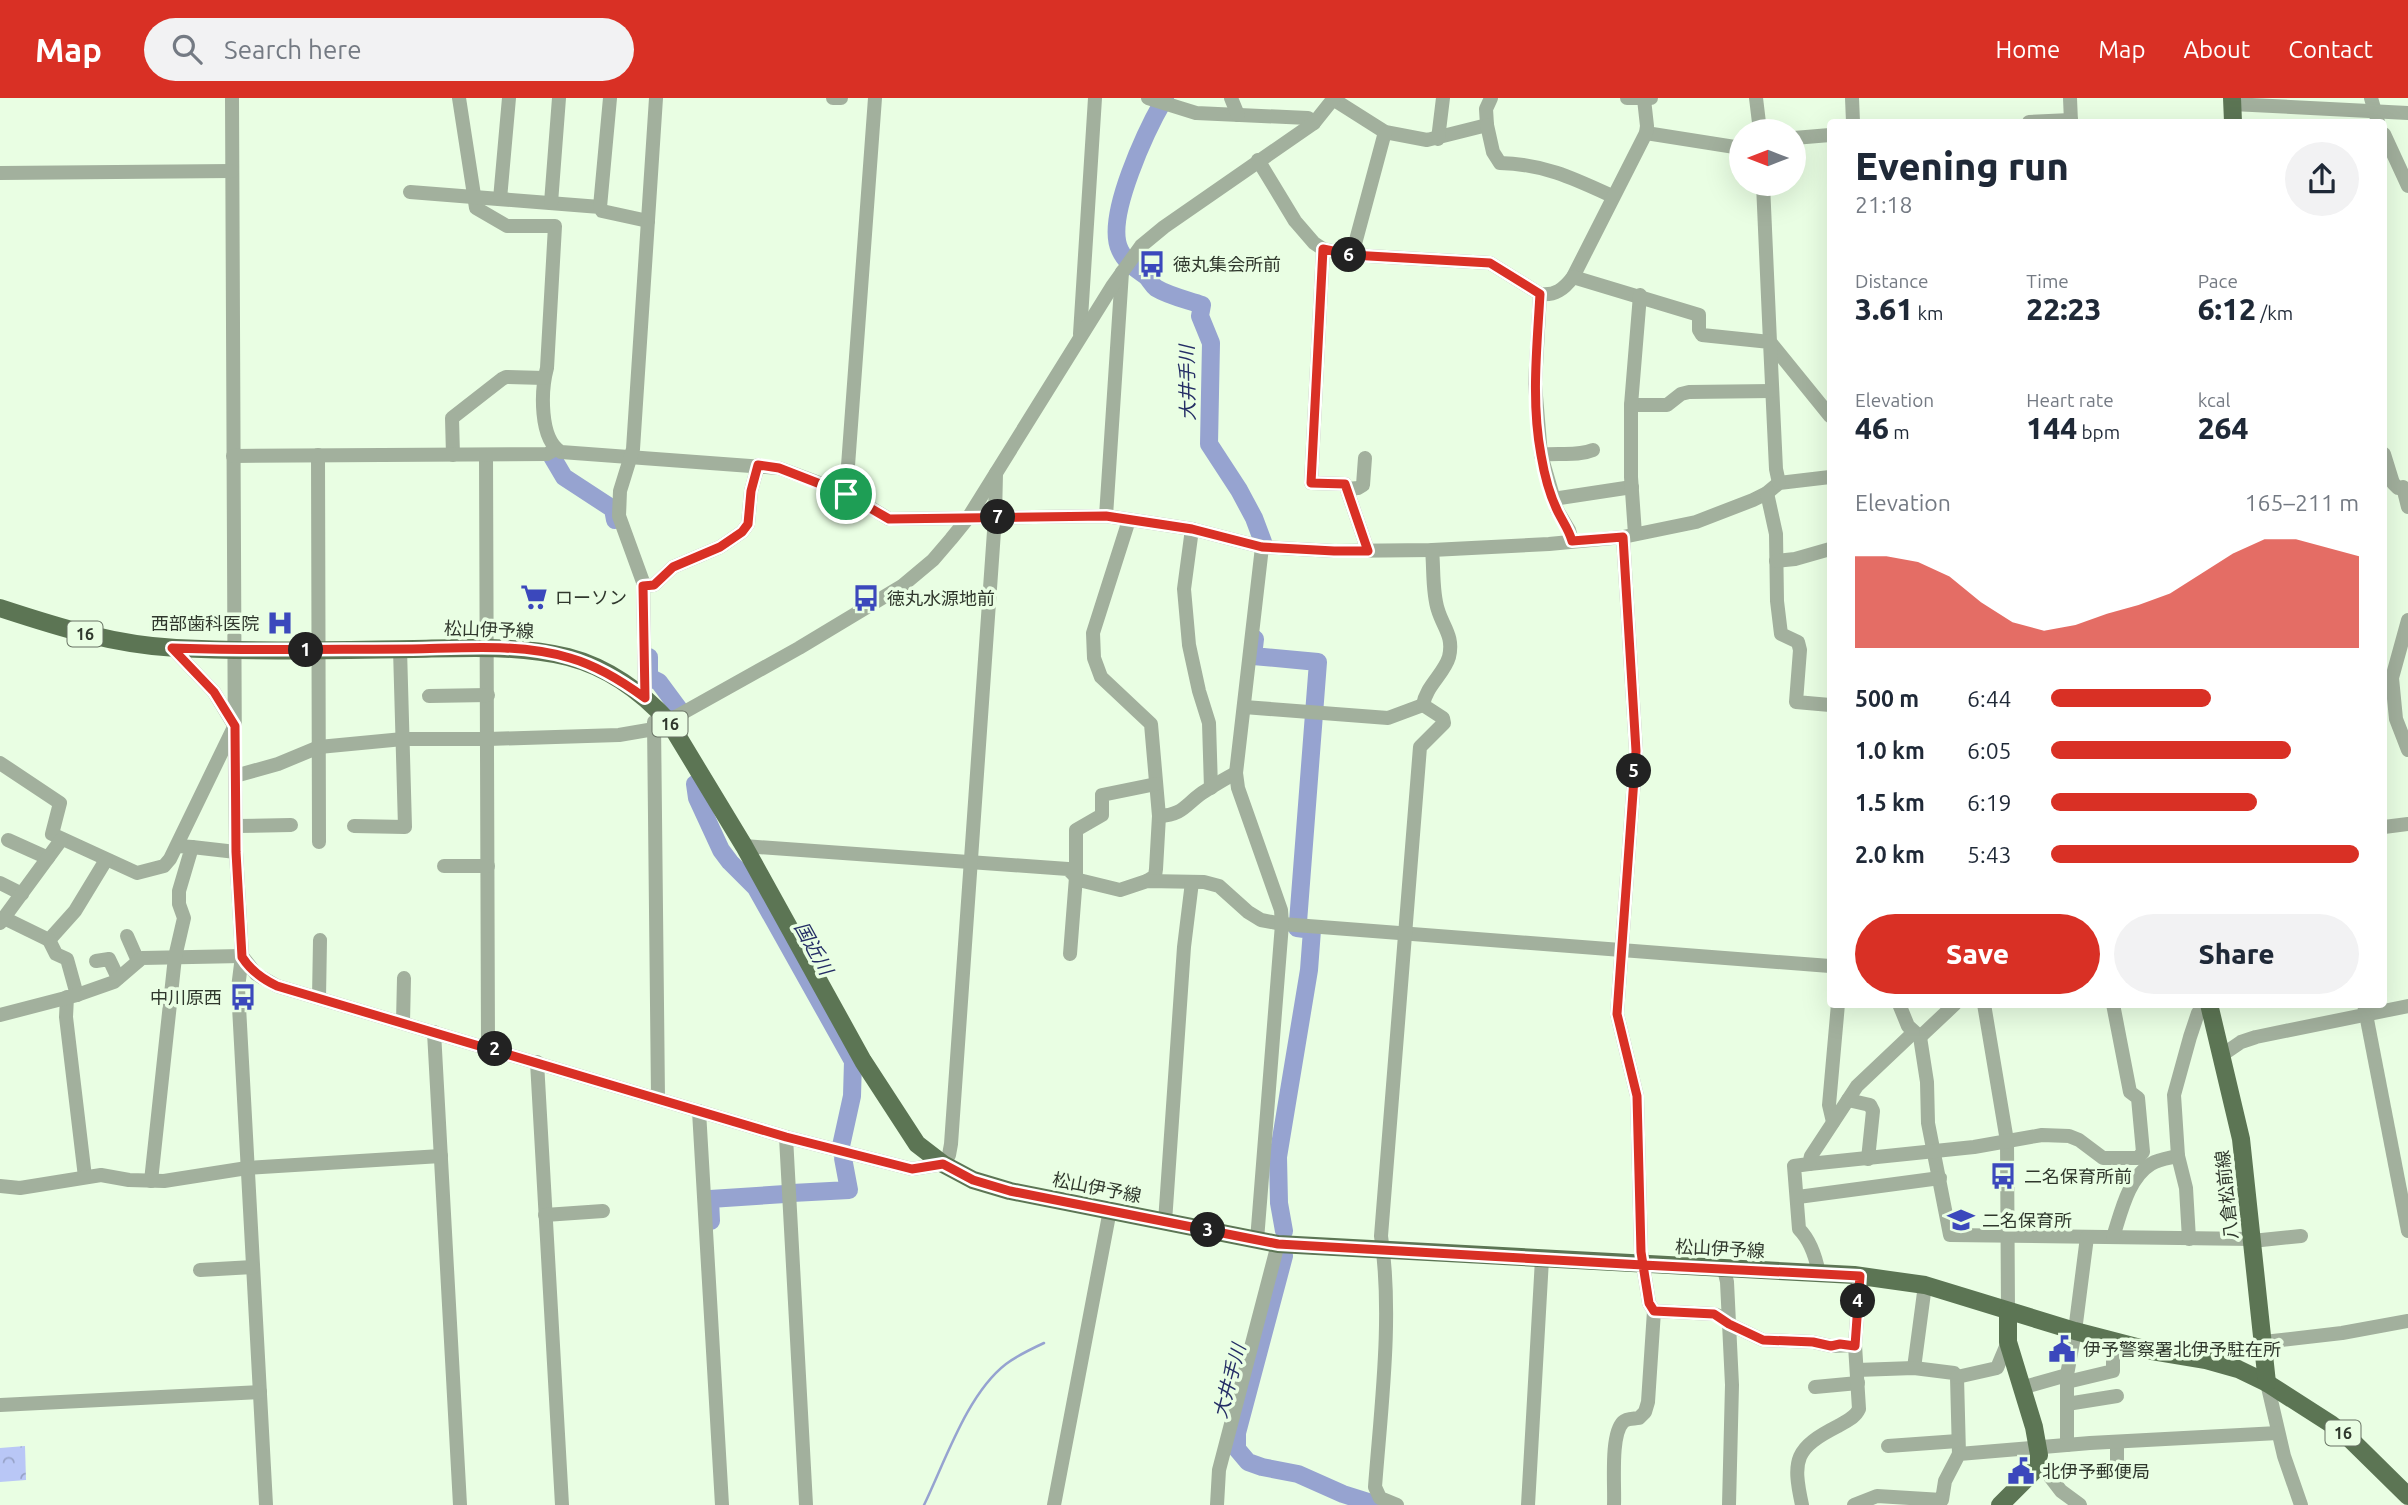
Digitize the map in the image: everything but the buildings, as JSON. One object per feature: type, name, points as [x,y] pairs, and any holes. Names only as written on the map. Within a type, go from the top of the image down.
[{"type":"main road","points":[[2232,101],[2232,119]]},
{"type":"main road","name":"松山伊予線","points":[[0,608],[99,637],[172,648],[488,648],[536,651],[569,657],[606,673],[650,702],[662,726],[744,846],[863,1060],[917,1144],[943,1164],[973,1180],[1010,1191],[1278,1244],[1860,1276],[1925,1285],[2075,1331],[2238,1369],[2308,1407],[2350,1439],[2408,1496]]},
{"type":"main road","name":"八倉松前線","points":[[2208,1008],[2241,1139],[2267,1383]]},
{"type":"main road","points":[[2000,1505],[2033,1472],[2038,1455],[2008,1342],[2008,1311]]},
{"type":"street","points":[[232,98],[235,776],[242,957],[238,988],[266,1505]]},
{"type":"street","points":[[460,98],[476,208],[507,226],[555,226],[547,368],[542,388],[546,427],[556,449],[568,453],[779,468],[846,494],[889,519],[1106,516],[1192,529],[1262,547],[1334,551],[1432,550],[1629,535],[1696,522],[1767,493],[1779,483],[1827,477]]},
{"type":"street","points":[[500,199],[509,98]]},
{"type":"street","points":[[551,203],[559,98]]},
{"type":"street","points":[[610,98],[600,207],[602,211],[610,214],[648,221]]},
{"type":"street","points":[[650,702],[646,586],[619,516],[620,491],[634,449],[656,98]]},
{"type":"street","points":[[833,98],[841,98]]},
{"type":"street","points":[[846,494],[875,98]]},
{"type":"street","points":[[1080,338],[1095,98]]},
{"type":"street","points":[[1148,98],[1196,113],[1308,118],[1314,123]]},
{"type":"street","points":[[1231,98],[1238,115]]},
{"type":"street","points":[[235,776],[278,764],[319,747],[403,739],[619,734],[662,726],[902,586],[933,560],[968,518],[1141,246],[1258,160],[1314,123],[1333,98],[1385,132],[1427,141],[1487,125]]},
{"type":"street","points":[[1438,139],[1443,98]]},
{"type":"street","points":[[1491,98],[1486,109],[1487,125],[1493,152],[1500,163],[1551,169],[1612,196]]},
{"type":"street","points":[[1258,160],[1295,221],[1314,243],[1323,249],[1352,255],[1490,263],[1540,294],[1555,293],[1573,277],[1646,133],[1648,99],[1627,98]]},
{"type":"street","points":[[1756,98],[1759,119]]},
{"type":"street","points":[[1852,98],[1853,119]]},
{"type":"street","points":[[2070,98],[2071,119]]},
{"type":"street","points":[[2232,101],[2408,113]]},
{"type":"street","points":[[1352,255],[1385,132]]},
{"type":"street","points":[[1646,133],[1729,146]]},
{"type":"street","points":[[1806,137],[1827,135]]},
{"type":"street","points":[[2387,140],[2408,186]]},
{"type":"street","points":[[0,173],[232,171]]},
{"type":"street","points":[[410,192],[600,207]]},
{"type":"street","points":[[1764,196],[1776,468],[1779,483]]},
{"type":"street","points":[[1323,249],[1311,483],[1345,484],[1368,551]]},
{"type":"street","points":[[1106,516],[1122,272]]},
{"type":"street","points":[[1573,277],[1699,314],[1699,330],[1702,335],[1770,342],[1827,412]]},
{"type":"street","points":[[1540,294],[1535,384],[1541,455],[1553,499],[1572,541]]},
{"type":"street","points":[[1614,1505],[1615,1442],[1622,1423],[1645,1412],[1648,1402],[1654,1311],[1649,1303],[1641,1252],[1637,1096],[1617,1014],[1636,751],[1629,535],[1632,487],[1631,405],[1640,295]]},
{"type":"street","points":[[453,455],[452,418],[506,377],[544,378]]},
{"type":"street","points":[[1631,405],[1667,405],[1681,394],[1689,392],[1772,391]]},
{"type":"street","points":[[233,456],[548,454],[556,449]]},
{"type":"street","points":[[1541,455],[1574,455],[1593,450]]},
{"type":"street","points":[[318,455],[319,842]]},
{"type":"street","points":[[486,455],[488,1047]]},
{"type":"street","points":[[1347,489],[1363,485],[1364,458]]},
{"type":"street","points":[[2387,463],[2393,482],[2408,507]]},
{"type":"street","points":[[646,586],[657,583],[673,567],[720,547],[742,532],[748,524],[751,491],[758,465]]},
{"type":"street","points":[[242,957],[249,967],[266,981],[786,1137],[922,1169],[943,1164],[949,1155],[951,1144],[996,473]]},
{"type":"street","points":[[1553,499],[1632,487]]},
{"type":"street","points":[[1767,493],[1776,534],[1777,601],[1781,634],[1798,642],[1800,650],[1796,702],[1827,705]]},
{"type":"street","points":[[744,846],[1068,869],[1076,877],[1092,884],[1120,890],[1154,876],[1160,816],[1151,724],[1101,677],[1092,645],[1107,586],[1129,520]]},
{"type":"street","points":[[1192,529],[1184,589],[1189,645],[1209,723],[1211,788]]},
{"type":"street","points":[[1257,1240],[1282,924],[1281,910],[1238,788],[1236,773],[1262,547]]},
{"type":"street","points":[[1244,707],[1388,718],[1423,705],[1450,654],[1449,634],[1438,611],[1432,550]]},
{"type":"street","points":[[1776,561],[1795,559],[1827,550]]},
{"type":"street","points":[[2408,620],[2392,678],[2396,719],[2408,750]]},
{"type":"street","points":[[172,648],[214,692],[235,726]]},
{"type":"street","points":[[354,826],[405,827],[401,649]]},
{"type":"street","points":[[429,695],[488,695]]},
{"type":"street","points":[[1397,1505],[1380,1498],[1375,1487],[1385,1320],[1381,1236],[1420,747],[1444,723],[1443,718],[1423,705]]},
{"type":"street","points":[[151,1181],[175,957],[184,918],[178,891],[185,846],[193,808],[235,726]]},
{"type":"street","points":[[658,1098],[662,726]]},
{"type":"street","points":[[0,764],[60,803],[51,834],[106,860],[137,873],[164,866],[185,846]]},
{"type":"street","points":[[1160,816],[1173,816],[1181,812],[1211,788],[1236,773]]},
{"type":"street","points":[[1070,954],[1076,877],[1076,830],[1102,815],[1102,795],[1156,784]]},
{"type":"street","points":[[2387,827],[2408,824]]},
{"type":"street","points":[[236,826],[291,825]]},
{"type":"street","points":[[8,840],[48,858]]},
{"type":"street","points":[[61,840],[2,920],[49,940],[57,954],[67,959],[72,996],[66,1017],[85,1177]]},
{"type":"street","points":[[185,846],[236,852]]},
{"type":"street","points":[[49,940],[75,911],[106,860]]},
{"type":"street","points":[[444,866],[488,866]]},
{"type":"street","points":[[1147,881],[1204,882],[1219,886],[1261,920],[1282,924],[1827,966]]},
{"type":"street","points":[[1165,1222],[1184,947],[1192,882]]},
{"type":"street","points":[[0,883],[22,894]]},
{"type":"street","points":[[127,936],[138,961]]},
{"type":"street","points":[[319,998],[320,940]]},
{"type":"street","points":[[0,1015],[114,982],[138,961],[150,957],[242,957]]},
{"type":"street","points":[[96,961],[109,959],[118,978]]},
{"type":"street","points":[[403,1023],[404,978]]},
{"type":"street","points":[[2387,1007],[2408,1006]]},
{"type":"street","points":[[1833,1122],[1829,1105],[1838,1008]]},
{"type":"street","points":[[1900,1008],[1903,1017],[1916,1035],[1927,1082],[1928,1123],[1950,1235],[2189,1240],[2252,1240],[2301,1236]]},
{"type":"street","points":[[1809,1164],[1857,1086],[1950,1008]]},
{"type":"street","points":[[1985,1008],[2007,1141],[2008,1311]]},
{"type":"street","points":[[2113,1237],[2134,1183],[2148,1159],[2138,1098],[2130,1092],[2114,1008]]},
{"type":"street","points":[[2189,1240],[2186,1188],[2178,1156],[2174,1095],[2198,1013],[2203,1008]]},
{"type":"street","points":[[2222,1055],[2241,1042],[2256,1037],[2365,1009],[2408,1231]]},
{"type":"street","points":[[434,1031],[460,1505]]},
{"type":"street","points":[[537,1062],[562,1505]]},
{"type":"street","points":[[1848,1100],[1870,1105],[1873,1111],[1868,1159]]},
{"type":"street","points":[[699,1111],[722,1505]]},
{"type":"street","points":[[1819,1274],[1816,1257],[1799,1230],[1794,1166],[1974,1147],[2042,1135],[2069,1136],[2079,1140],[2102,1158],[2148,1159],[2178,1156]]},
{"type":"street","points":[[786,1137],[806,1505]]},
{"type":"street","points":[[899,1165],[909,1160],[915,1153],[917,1144]]},
{"type":"street","points":[[0,1186],[20,1188],[101,1175],[164,1181],[247,1168],[441,1156]]},
{"type":"street","points":[[1798,1197],[1940,1178]]},
{"type":"street","points":[[1054,1505],[1110,1210]]},
{"type":"street","points":[[545,1215],[603,1211]]},
{"type":"street","points":[[2067,1445],[2067,1379],[2087,1237]]},
{"type":"street","points":[[1217,1505],[1219,1470],[1278,1244]]},
{"type":"street","points":[[1528,1505],[1542,1259]]},
{"type":"street","points":[[201,1270],[253,1267]]},
{"type":"street","points":[[1724,1269],[1732,1385],[1729,1505]]},
{"type":"street","points":[[1802,1505],[1796,1477],[1798,1462],[1814,1438],[1857,1415],[1859,1409],[1855,1346],[1860,1276]]},
{"type":"street","points":[[1914,1368],[1925,1285]]},
{"type":"street","points":[[1654,1311],[1714,1314],[1763,1340],[1855,1346]]},
{"type":"street","points":[[2264,1342],[2342,1333],[2408,1321]]},
{"type":"street","points":[[1957,1377],[1997,1368],[2008,1342]]},
{"type":"street","points":[[2021,1388],[2113,1371],[2113,1353],[2117,1349],[2117,1342]]},
{"type":"street","points":[[1815,1387],[1858,1376],[1914,1368],[1954,1373],[1957,1377],[1959,1447],[1945,1481],[1942,1503],[1866,1499],[1854,1505]]},
{"type":"street","points":[[2267,1383],[2284,1456],[2301,1505]]},
{"type":"street","points":[[0,1405],[260,1392]]},
{"type":"street","points":[[2067,1404],[2117,1396]]},
{"type":"street","points":[[1888,1446],[1907,1438],[1959,1447],[2038,1455],[2067,1445],[2278,1433]]},
{"type":"street","points":[[2117,1443],[2117,1464]]},
{"type":"street","points":[[2038,1455],[2061,1491],[2080,1505]]},
{"type":"green space","points":[[25,1446],[26,1480],[0,1482],[0,1448]]},
{"type":"waterway","name":"大井手川","points":[[1165,98],[1139,150],[1123,195],[1117,235],[1120,250],[1131,265],[1156,288],[1202,305],[1200,316],[1211,343],[1209,444],[1239,490],[1263,542]]},
{"type":"waterway","name":"国近川","points":[[551,455],[564,477],[613,509],[615,520]]},
{"type":"waterway","name":"大井手川","points":[[1255,639],[1253,656],[1318,662],[1298,922]]},
{"type":"waterway","name":"国近川","points":[[649,657],[649,677],[659,682],[679,709]]},
{"type":"waterway","name":"国近川","points":[[695,784],[697,798],[721,850],[756,888],[853,1061],[852,1096],[841,1146]]},
{"type":"waterway","name":"大井手川","points":[[1284,1231],[1279,1203],[1278,1157],[1309,970],[1312,930],[1297,928]]},
{"type":"waterway","name":"国近川","points":[[792,1193],[849,1190],[843,1158]]},
{"type":"waterway","name":"国近川","points":[[711,1221],[710,1199],[785,1194]]},
{"type":"waterway","name":"大井手川","points":[[1284,1256],[1237,1433],[1237,1449],[1248,1462],[1298,1474],[1343,1494],[1378,1505]]},
{"type":"waterway","points":[[924,1505],[958,1430],[980,1393],[1006,1364],[1044,1343]]},
{"type":"place","name":"徳丸集会所前","points":[[1152,264]]},
{"type":"place","name":"ローソン","points":[[534,597]]},
{"type":"place","name":"徳丸水源地前","points":[[866,598]]},
{"type":"place","name":"西部歯科医院","points":[[280,623]]},
{"type":"place","name":"中川原西","points":[[243,997]]},
{"type":"place","name":"二名保育所前","points":[[2003,1176]]},
{"type":"place","name":"二名保育所","points":[[1961,1220]]},
{"type":"place","name":"伊予警察署北伊予駐在所","points":[[2062,1349]]},
{"type":"place","name":"北伊予郵便局","points":[[2021,1471]]},
{"type":"route","points":[[846,494],[779,468],[758,465],[751,491],[748,524],[742,532],[720,547],[673,567],[654,585],[643,586],[645,698],[627,685],[587,664],[569,657],[536,651],[488,648],[172,648],[214,692],[235,726],[236,852],[242,957],[249,967],[277,986],[786,1137],[912,1169],[943,1164],[973,1180],[1010,1191],[1278,1244],[1643,1265],[1649,1303],[1654,1311],[1714,1314],[1757,1339],[1855,1346],[1860,1276],[1643,1265],[1637,1096],[1617,1014],[1636,751],[1623,537],[1572,541],[1569,530],[1556,510],[1541,455],[1536,411],[1540,294],[1490,263],[1336,254],[1323,249],[1311,483],[1345,484],[1368,551],[1262,547],[1192,529],[1106,516],[889,519],[846,494]]}]
